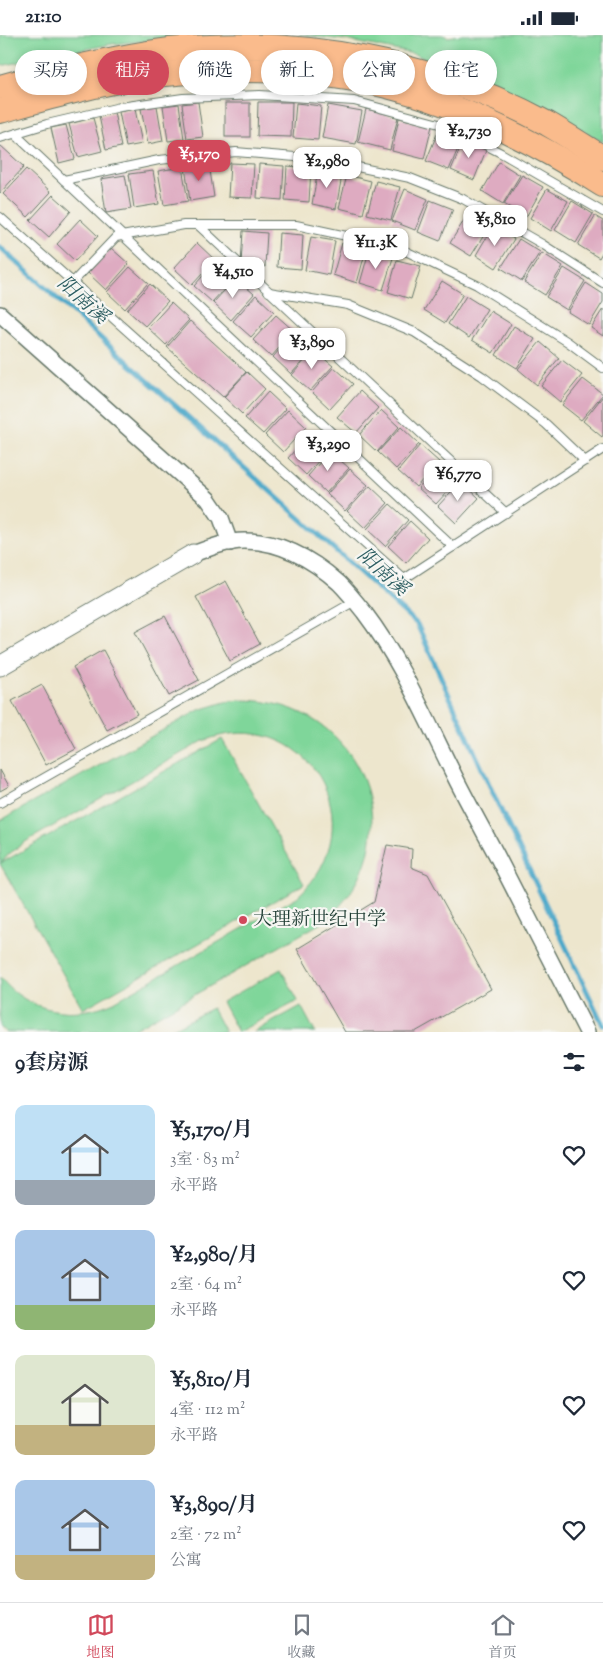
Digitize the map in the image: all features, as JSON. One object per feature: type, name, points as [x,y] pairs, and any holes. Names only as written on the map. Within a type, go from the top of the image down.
[{"type":"main road","points":[[87,66],[171,50],[273,47],[324,51],[419,71],[457,84],[547,124],[603,158]]},
{"type":"main road","points":[[0,111],[99,85],[179,73],[223,70],[259,71],[355,80],[398,89],[457,108],[537,146],[603,185]]},
{"type":"main road","points":[[0,77],[15,77]]},
{"type":"main road","points":[[0,87],[15,83]]},
{"type":"street","points":[[0,313],[208,499],[221,518],[230,543]]},
{"type":"street","points":[[0,666],[194,554],[209,548],[243,541],[282,547],[326,573],[340,584],[356,601],[376,627],[397,661],[456,780],[587,1032]]},
{"type":"lane","points":[[0,138],[47,124],[120,107],[183,98],[260,95],[354,101],[450,127],[501,153],[603,211]]},
{"type":"lane","points":[[15,134],[453,547]]},
{"type":"lane","points":[[64,180],[159,159],[236,152],[319,159],[410,179],[463,199],[542,244],[603,283]]},
{"type":"lane","points":[[0,217],[404,579],[603,449]]},
{"type":"lane","points":[[73,282],[116,237],[123,235],[184,225],[296,225],[397,247],[477,285],[568,342],[603,368]]},
{"type":"lane","points":[[198,225],[506,513]]},
{"type":"lane","points":[[269,292],[348,305],[414,332],[482,376],[539,418],[585,461]]},
{"type":"lane","points":[[0,803],[356,601]]},
{"type":"green space","points":[[0,35],[205,35],[112,44],[81,50],[15,50],[15,63],[0,66]]},
{"type":"green space","points":[[299,35],[442,35],[448,37],[461,35],[603,35],[603,142],[538,104],[497,87],[497,50],[425,50],[425,58],[415,54],[415,50],[395,50],[346,40]]},
{"type":"green space","points":[[239,700],[282,706],[318,723],[346,749],[364,781],[372,817],[368,854],[352,890],[323,922],[129,1032],[6,1032],[0,1028],[0,977],[24,999],[52,1010],[83,1011],[99,1008],[114,1002],[297,897],[321,868],[331,836],[330,805],[319,777],[300,754],[273,738],[240,733],[203,741],[25,842],[9,854],[1,863],[222,739],[304,884],[83,1009],[0,864],[0,821],[199,710]]},
{"type":"green space","points":[[281,969],[298,1001],[238,1032],[222,1002]]},
{"type":"green space","points":[[301,1006],[315,1032],[254,1032]]},
{"type":"green space","points":[[212,1008],[225,1032],[167,1032]]},
{"type":"building","points":[[198,102],[203,137],[187,139],[182,104]]},
{"type":"building","points":[[258,102],[292,102],[291,137],[257,136]]},
{"type":"building","points":[[225,103],[250,103],[250,137],[225,137]]},
{"type":"building","points":[[296,103],[321,106],[318,140],[293,138]]},
{"type":"building","points":[[179,104],[184,139],[168,141],[163,106]]},
{"type":"building","points":[[328,105],[362,111],[356,144],[322,138]]},
{"type":"building","points":[[157,106],[163,141],[148,144],[141,109]]},
{"type":"building","points":[[135,109],[142,144],[126,147],[119,112]]},
{"type":"building","points":[[366,109],[398,117],[390,150],[358,142]]},
{"type":"building","points":[[114,112],[121,147],[106,150],[99,116]]},
{"type":"building","points":[[93,118],[102,151],[78,157],[69,124]]},
{"type":"building","points":[[399,118],[432,126],[424,159],[392,151]]},
{"type":"building","points":[[66,125],[75,159],[59,163],[51,128]]},
{"type":"building","points":[[439,129],[462,139],[449,170],[426,161]]},
{"type":"building","points":[[464,139],[487,148],[474,180],[451,170]]},
{"type":"building","points":[[0,145],[24,167],[0,193]]},
{"type":"building","points":[[499,162],[520,175],[503,204],[482,191]]},
{"type":"building","points":[[230,163],[254,164],[252,198],[228,197]]},
{"type":"building","points":[[209,164],[214,197],[190,201],[185,167]]},
{"type":"building","points":[[259,164],[284,166],[282,200],[257,198]]},
{"type":"building","points":[[287,166],[311,168],[309,202],[285,200]]},
{"type":"building","points":[[182,167],[188,201],[164,205],[158,171]]},
{"type":"building","points":[[26,169],[51,192],[28,217],[3,194]]},
{"type":"building","points":[[318,170],[342,175],[336,209],[312,204]]},
{"type":"building","points":[[153,171],[159,204],[134,208],[129,174]]},
{"type":"building","points":[[125,175],[131,209],[106,213],[101,179]]},
{"type":"building","points":[[347,175],[371,181],[363,214],[339,208]]},
{"type":"building","points":[[522,175],[543,187],[526,217],[504,204]]},
{"type":"building","points":[[376,181],[400,187],[391,220],[367,214]]},
{"type":"building","points":[[405,189],[428,199],[415,230],[392,221]]},
{"type":"building","points":[[547,189],[568,201],[551,231],[530,218]]},
{"type":"building","points":[[53,195],[71,211],[49,237],[30,220]]},
{"type":"building","points":[[430,200],[453,209],[440,241],[418,232]]},
{"type":"building","points":[[572,201],[593,214],[576,243],[555,230]]},
{"type":"building","points":[[468,214],[489,227],[471,256],[450,243]]},
{"type":"building","points":[[595,216],[603,221],[603,251],[599,258],[578,245]]},
{"type":"building","points":[[80,219],[98,236],[75,261],[57,244]]},
{"type":"building","points":[[493,226],[514,239],[496,268],[476,255]]},
{"type":"building","points":[[243,231],[267,233],[265,267],[241,265]]},
{"type":"building","points":[[279,233],[303,235],[301,269],[277,267]]},
{"type":"building","points":[[311,237],[335,241],[329,275],[305,270]]},
{"type":"building","points":[[519,239],[540,252],[522,281],[501,268]]},
{"type":"building","points":[[197,243],[215,260],[192,285],[174,268]]},
{"type":"building","points":[[342,243],[366,250],[357,283],[333,275]]},
{"type":"building","points":[[111,248],[129,264],[106,290],[88,273]]},
{"type":"building","points":[[369,251],[393,258],[383,290],[360,283]]},
{"type":"building","points":[[542,253],[563,266],[545,295],[524,282]]},
{"type":"building","points":[[217,260],[235,277],[212,302],[194,286]]},
{"type":"building","points":[[397,260],[421,266],[411,299],[388,292]]},
{"type":"building","points":[[130,267],[148,283],[125,309],[107,292]]},
{"type":"building","points":[[564,268],[585,281],[567,310],[546,297]]},
{"type":"building","points":[[236,278],[254,294],[231,320],[213,303]]},
{"type":"building","points":[[442,281],[463,294],[445,323],[424,310]]},
{"type":"building","points":[[586,283],[603,294],[603,302],[589,325],[568,312]]},
{"type":"building","points":[[150,284],[168,301],[145,326],[127,310]]},
{"type":"building","points":[[256,295],[274,312],[251,337],[233,321]]},
{"type":"building","points":[[466,296],[487,309],[469,338],[448,324]]},
{"type":"building","points":[[171,303],[189,320],[166,345],[148,328]]},
{"type":"building","points":[[603,309],[603,336],[591,328]]},
{"type":"building","points":[[490,311],[511,324],[493,353],[472,340]]},
{"type":"building","points":[[276,315],[294,331],[271,357],[253,340]]},
{"type":"building","points":[[190,321],[246,372],[223,397],[167,347]]},
{"type":"building","points":[[514,326],[535,339],[517,368],[496,355]]},
{"type":"building","points":[[295,332],[314,349],[291,374],[273,357]]},
{"type":"building","points":[[540,342],[559,358],[537,385],[518,369]]},
{"type":"building","points":[[314,350],[333,366],[310,391],[292,375]]},
{"type":"building","points":[[562,360],[582,375],[560,402],[541,386]]},
{"type":"building","points":[[334,367],[353,384],[330,409],[312,392]]},
{"type":"building","points":[[247,372],[265,389],[242,414],[224,397]]},
{"type":"building","points":[[583,379],[603,394],[581,420],[562,405]]},
{"type":"building","points":[[360,391],[378,408],[356,433],[337,417]]},
{"type":"building","points":[[268,392],[286,409],[263,434],[245,418]]},
{"type":"building","points":[[603,396],[603,435],[602,437],[583,421]]},
{"type":"building","points":[[288,410],[306,427],[283,452],[265,435]]},
{"type":"building","points":[[381,410],[399,427],[377,452],[359,435]]},
{"type":"building","points":[[401,427],[419,444],[396,469],[378,452]]},
{"type":"building","points":[[310,433],[329,449],[306,475],[288,458]]},
{"type":"building","points":[[420,445],[439,462],[416,487],[398,471]]},
{"type":"building","points":[[330,451],[349,468],[326,493],[308,476]]},
{"type":"building","points":[[440,462],[459,479],[436,504],[418,488]]},
{"type":"building","points":[[350,469],[368,485],[345,511],[327,494]]},
{"type":"building","points":[[461,481],[479,498],[456,523],[438,506]]},
{"type":"building","points":[[370,486],[388,503],[365,528],[347,511]]},
{"type":"building","points":[[390,504],[408,520],[385,546],[367,529]]},
{"type":"building","points":[[410,521],[428,538],[406,563],[388,546]]},
{"type":"building","points":[[226,581],[260,644],[230,661],[196,597]]},
{"type":"building","points":[[165,616],[199,680],[169,696],[135,632]]},
{"type":"building","points":[[103,650],[137,714],[107,730],[73,667]]},
{"type":"building","points":[[42,685],[76,749],[46,765],[12,701]]},
{"type":"building","points":[[0,770],[9,786],[0,791]]},
{"type":"building","points":[[387,845],[412,849],[411,867],[428,874],[491,989],[415,1032],[345,1032],[297,949],[374,902]]},
{"type":"waterway","name":"阳南溪","points":[[0,247],[417,624],[497,802],[603,1025]]},
{"type":"place","name":"大理新世纪中学","points":[[243,920]]}]
